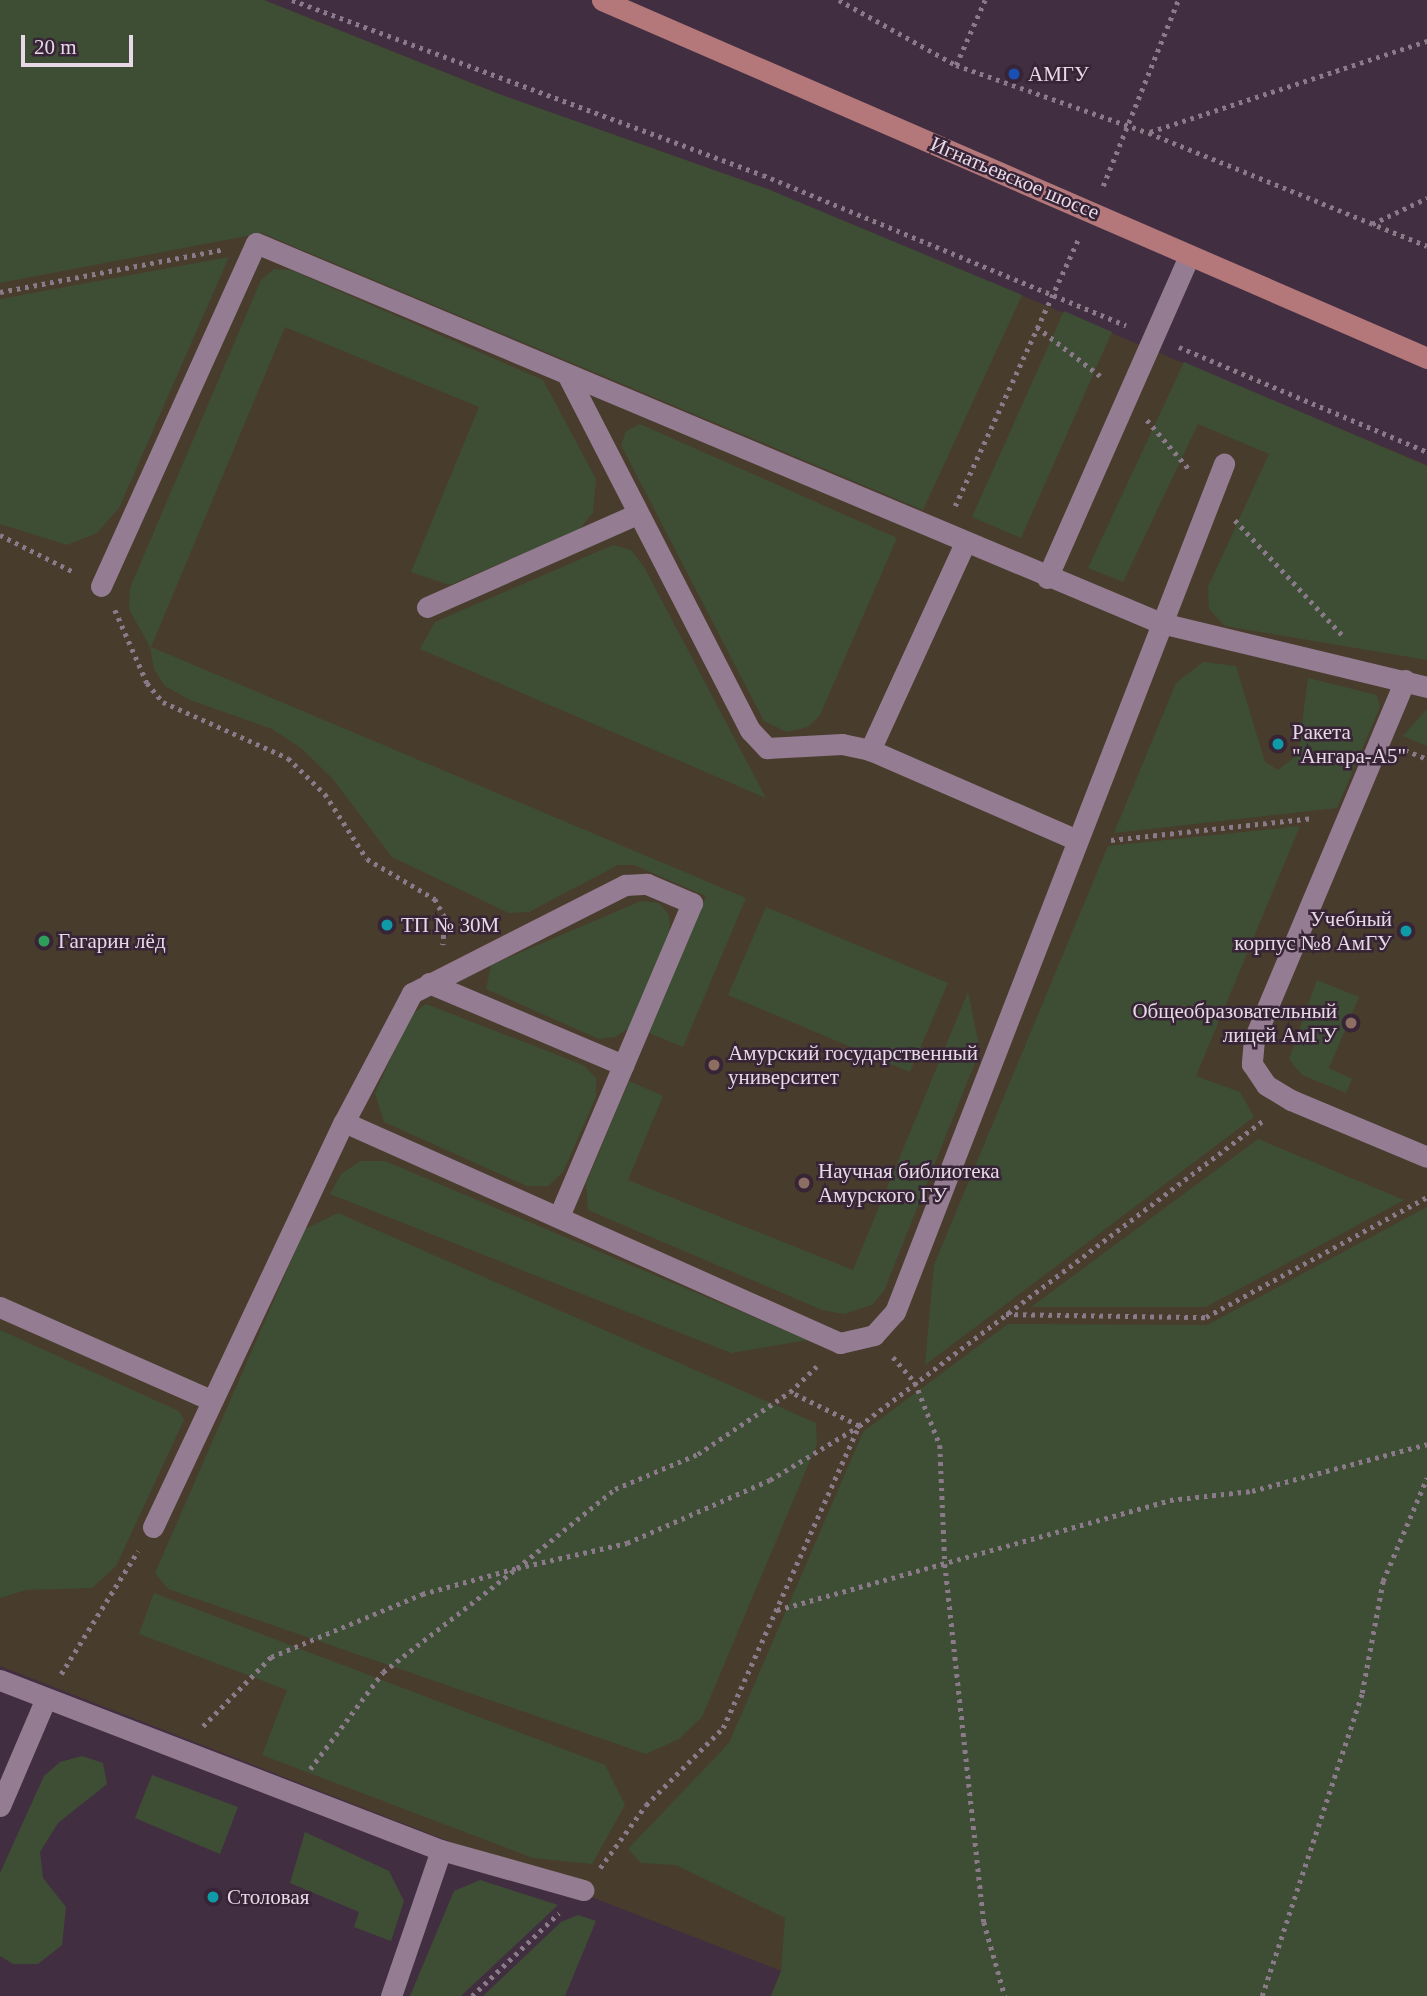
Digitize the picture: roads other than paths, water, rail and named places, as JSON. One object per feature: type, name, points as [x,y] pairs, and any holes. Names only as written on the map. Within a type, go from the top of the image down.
[{"type":"main road","name":"Игнатьевское шоссе","points":[[605,1],[1427,358]]},
{"type":"lane","points":[[101,586],[256,243],[941,536],[1161,623],[1427,687]]},
{"type":"lane","points":[[1047,578],[1189,256]]},
{"type":"lane","points":[[569,378],[750,730],[767,748],[842,744],[870,750],[1077,840]]},
{"type":"lane","points":[[345,1122],[840,1343],[874,1335],[895,1312],[1224,464]]},
{"type":"lane","points":[[427,607],[637,514]]},
{"type":"lane","points":[[870,750],[964,545]]},
{"type":"lane","points":[[1405,680],[1254,1039],[1252,1064],[1266,1085],[1291,1100],[1427,1157]]},
{"type":"lane","points":[[153,1527],[209,1399],[400,1008],[429,983],[607,893],[647,884],[692,903],[559,1217]]},
{"type":"lane","points":[[429,983],[623,1065]]},
{"type":"lane","points":[[0,1307],[209,1399]]},
{"type":"lane","points":[[0,1680],[442,1850],[583,1890]]},
{"type":"lane","points":[[0,1806],[46,1698]]},
{"type":"lane","points":[[391,1996],[442,1850]]},
{"type":"place","name":"АМГУ","points":[[1014,74]]},
{"type":"place","name":"Ракета \"Ангара-А5\"","points":[[1278,744]]},
{"type":"place","name":"ТП № 30М","points":[[387,925]]},
{"type":"place","name":"Учебный корпус №8 АмГУ","points":[[1406,931]]},
{"type":"place","name":"Гагарин лёд","points":[[44,941]]},
{"type":"place","name":"Общеобразовательный лицей АмГУ","points":[[1351,1023]]},
{"type":"place","name":"Амурский государственный университет","points":[[714,1065]]},
{"type":"place","name":"Научная библиотека Амурского ГУ","points":[[804,1183]]},
{"type":"place","name":"Столовая","points":[[213,1897]]}]
